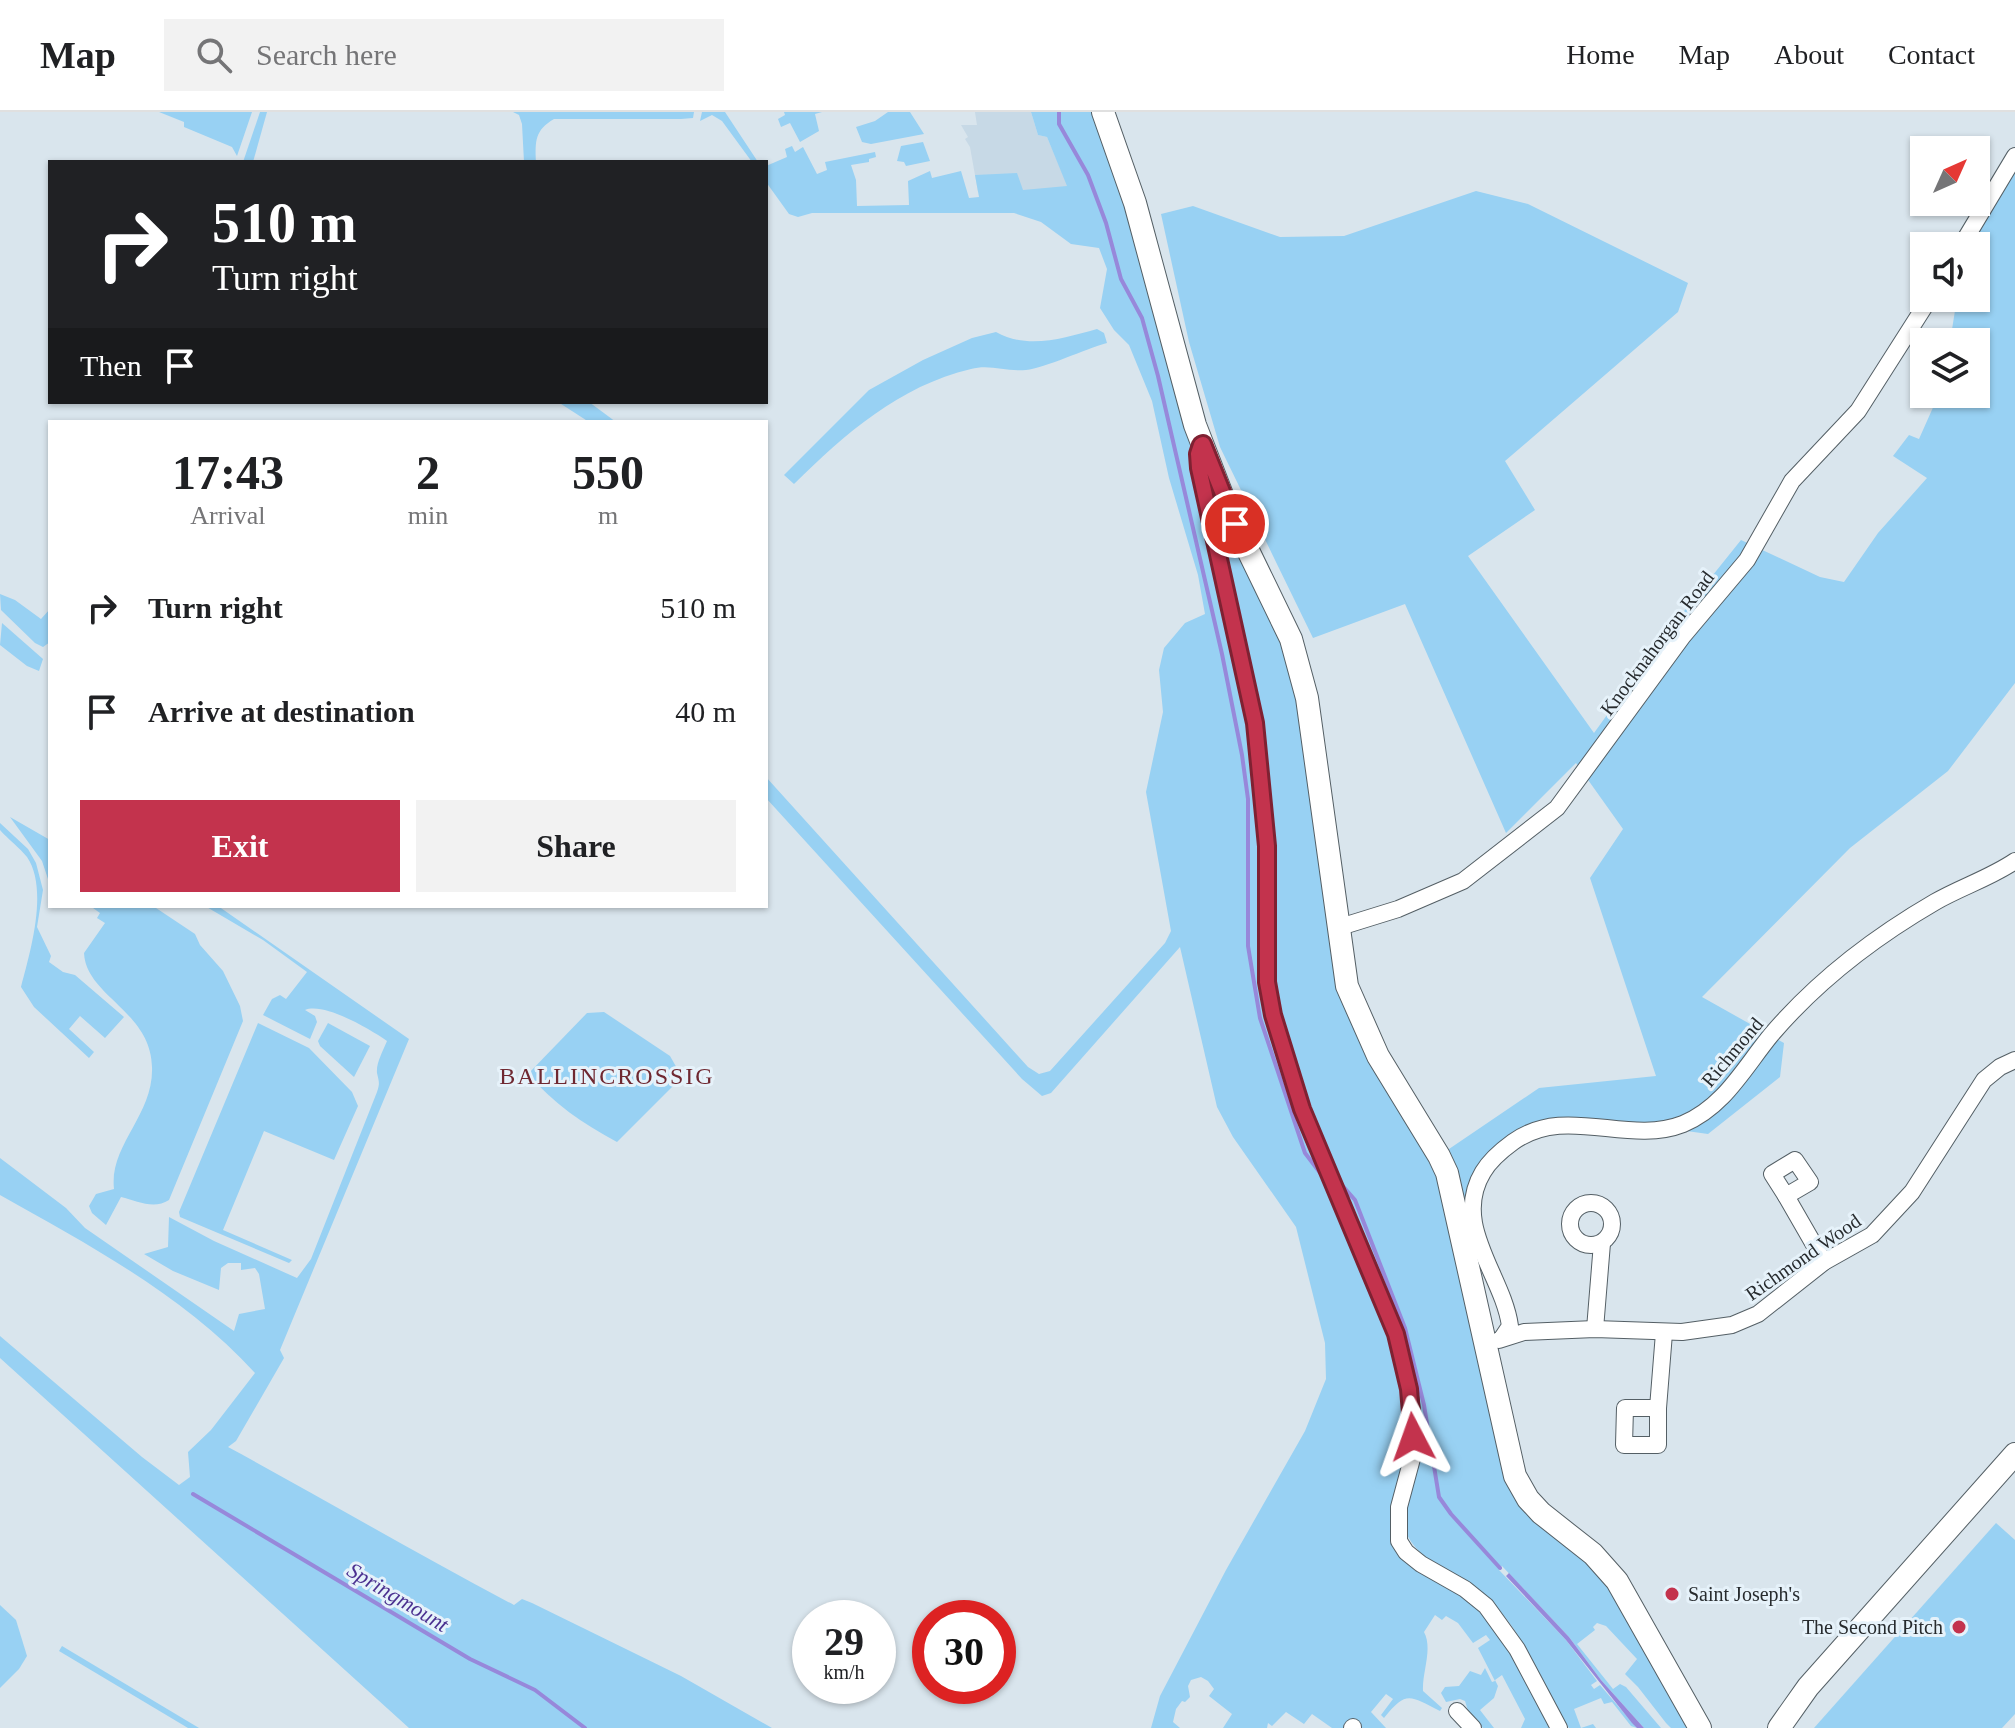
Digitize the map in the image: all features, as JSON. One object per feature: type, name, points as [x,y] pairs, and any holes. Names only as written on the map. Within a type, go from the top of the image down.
[{"type":"street","points":[[1103,112],[1135,203],[1186,397],[1226,505],[1273,598],[1298,663],[1307,698],[1347,986],[1378,1056],[1447,1173],[1494,1342],[1509,1453],[1521,1488],[1541,1513],[1593,1554],[1617,1581],[1700,1728]]},
{"type":"street","points":[[1969,232],[2015,156]]},
{"type":"street","name":"Knocknahorgan Road","points":[[1340,927],[1398,909],[1463,881],[1557,808],[1683,636],[1747,560],[1792,481],[1858,411],[1921,312]]},
{"type":"street","points":[[1203,444],[1199,448],[1199,468],[1255,723],[1267,846],[1267,982],[1273,1015],[1302,1109],[1396,1334],[1409,1389],[1413,1455],[1399,1507],[1399,1541],[1406,1552],[1421,1564],[1465,1589],[1486,1606],[1517,1649],[1559,1728]]},
{"type":"street","name":"Richmond","points":[[1494,1342],[1510,1326],[1508,1310],[1477,1240],[1473,1215],[1475,1192],[1483,1172],[1501,1151],[1522,1135],[1541,1127],[1568,1123],[1663,1130],[1706,1112],[1725,1094],[1798,1006],[1868,944],[1935,902],[1999,872],[2015,861]]},
{"type":"street","name":"Richmond Wood","points":[[1494,1342],[1524,1332],[1595,1329],[1664,1333],[1732,1325],[1758,1314],[1824,1262],[1872,1235],[1912,1192],[1984,1080],[2015,1060]]},
{"type":"street","points":[[1786,1196],[1824,1262]]},
{"type":"street","points":[[1595,1329],[1602,1243]]},
{"type":"street","points":[[1658,1408],[1664,1333]]},
{"type":"street","points":[[1775,1726],[2015,1454]]},
{"type":"street","points":[[1457,1711],[1473,1728]]},
{"type":"shaded area","points":[[159,112],[252,112],[237,156],[232,147],[184,127],[184,122]]},
{"type":"shaded area","points":[[260,112],[267,112],[254,160],[244,160]]},
{"type":"shaded area","points":[[513,112],[694,112],[693,118],[681,119],[554,119],[543,127],[538,137],[536,160],[524,160],[519,115]]},
{"type":"shaded area","points":[[702,112],[725,112],[757,160],[751,160],[722,121],[712,115],[700,121]]},
{"type":"shaded area","points":[[784,112],[822,112],[815,114],[819,131],[800,142],[790,123],[781,127],[778,119],[785,115]]},
{"type":"shaded area","points":[[888,112],[910,112],[924,134],[871,144],[862,142],[856,127],[875,121]]},
{"type":"shaded area","points":[[975,112],[1031,112],[1038,135],[1047,137],[1075,203],[978,192],[970,147],[965,139],[968,137],[961,125],[977,125]]},
{"type":"shaded area","points":[[1031,112],[1098,112],[1174,368],[1240,662],[1259,799],[1262,982],[1389,1335],[1405,1396],[1406,1455],[1393,1507],[1391,1532],[1395,1549],[1481,1611],[1498,1631],[1551,1728],[1521,1728],[1525,1719],[1502,1675],[1495,1680],[1498,1686],[1494,1698],[1480,1710],[1494,1728],[1483,1728],[1469,1714],[1465,1701],[1446,1702],[1441,1693],[1445,1687],[1459,1686],[1470,1671],[1481,1675],[1485,1668],[1492,1682],[1495,1681],[1478,1648],[1490,1640],[1486,1635],[1473,1643],[1458,1623],[1446,1616],[1442,1620],[1435,1615],[1424,1632],[1427,1653],[1423,1691],[1442,1708],[1440,1711],[1409,1698],[1398,1703],[1384,1718],[1381,1715],[1393,1699],[1386,1694],[1371,1712],[1386,1728],[1358,1728],[1361,1724],[1353,1720],[1347,1728],[1332,1728],[1312,1714],[1304,1724],[1286,1712],[1272,1726],[1268,1723],[1267,1728],[1223,1728],[1232,1714],[1209,1696],[1214,1689],[1201,1677],[1191,1680],[1188,1686],[1190,1697],[1176,1709],[1173,1722],[1180,1728],[1151,1728],[1160,1696],[1226,1570],[1305,1431],[1326,1379],[1325,1343],[1296,1227],[1233,1137],[1217,1107],[1180,947],[1051,1093],[1042,1096],[1022,1079],[768,800],[768,779],[1028,1067],[1039,1074],[1050,1071],[1165,943],[1171,931],[1146,792],[1163,712],[1159,670],[1164,648],[1185,623],[1205,614],[1198,575],[1169,478],[1152,401],[1129,345],[1114,330],[1100,308],[1107,269],[1099,248],[1071,244],[1041,222],[1014,213],[812,213],[798,217],[789,214],[768,185],[768,165],[787,157],[785,149],[792,146],[795,152],[803,147],[817,174],[827,170],[825,162],[875,152],[876,157],[869,159],[869,162],[851,165],[856,180],[857,206],[909,205],[908,181],[930,171],[932,178],[961,171],[969,198],[979,197],[975,175],[1017,173],[1023,190],[1067,186],[1047,137],[1038,135]]},
{"type":"shaded area","points":[[923,142],[930,161],[906,166],[904,162],[897,161],[901,146]]},
{"type":"shaded area","points":[[2015,166],[2015,683],[1948,771],[1850,848],[1702,997],[1784,1043],[1780,1077],[1708,1134],[1658,1127],[1554,1120],[1483,1160],[1462,1207],[1449,1149],[1539,1088],[1656,1076],[1590,878],[1623,829],[1576,763],[1506,833],[1405,604],[1313,638],[1220,447],[1189,342],[1161,214],[1193,206],[1280,237],[1344,236],[1476,191],[1528,204],[1688,283],[1678,312],[1505,461],[1535,510],[1468,556],[1594,733],[1664,636],[1741,540],[1820,577],[1844,582],[1878,533],[1927,478],[1893,456],[1909,435],[1919,439],[1933,408],[1990,408],[1990,328],[1952,328],[1955,312],[1990,312],[1990,232],[1975,232],[1984,216],[1990,216],[1990,207]]},
{"type":"shaded area","points":[[1097,329],[1104,333],[1107,343],[1044,366],[1026,370],[978,368],[920,387],[853,430],[794,484],[784,475],[869,390],[923,360],[972,338],[996,332],[1021,340],[1046,341]]},
{"type":"shaded area","points":[[561,404],[592,404],[613,420],[586,420]]},
{"type":"shaded area","points":[[1206,459],[1294,665],[1343,987],[1436,1159],[1503,1455],[1604,1573],[1690,1728],[1671,1728],[1666,1723],[1625,1674],[1637,1659],[1606,1626],[1597,1623],[1593,1627],[1595,1630],[1577,1644],[1613,1689],[1620,1684],[1626,1687],[1661,1728],[1644,1728],[1601,1680],[1569,1637],[1502,1566],[1499,1570],[1566,1640],[1597,1681],[1591,1685],[1594,1689],[1600,1685],[1637,1728],[1631,1726],[1612,1702],[1604,1704],[1601,1698],[1574,1709],[1581,1728],[1569,1728],[1523,1644],[1501,1612],[1478,1589],[1420,1552],[1405,1530],[1416,1390],[1308,1105],[1279,1013],[1274,982],[1273,891]]},
{"type":"shaded area","points":[[0,594],[15,600],[41,619],[48,611],[48,643],[43,647],[35,643],[1,610]]},
{"type":"shaded area","points":[[2,623],[43,659],[39,671],[27,666],[0,645]]},
{"type":"shaded area","points":[[10,817],[48,839],[48,879],[42,861]]},
{"type":"shaded area","points":[[0,823],[28,849],[36,863],[43,890],[37,927],[51,956],[49,962],[63,972],[75,975],[124,1017],[105,1038],[80,1016],[69,1029],[94,1052],[89,1058],[34,1007],[21,987],[36,921],[37,886],[27,857],[0,830]]},
{"type":"shaded area","points":[[93,908],[156,908],[195,934],[200,945],[223,971],[240,1006],[243,1021],[169,1200],[151,1204],[121,1197],[106,1225],[92,1213],[89,1206],[96,1194],[114,1189],[118,1158],[146,1100],[152,1067],[149,1048],[141,1032],[87,968],[84,953],[105,923],[97,918],[100,913]]},
{"type":"shaded area","points":[[208,908],[221,908],[409,1039],[280,1350],[284,1358],[236,1441],[228,1447],[514,1605],[522,1599],[532,1603],[681,1676],[772,1728],[409,1728],[0,1358],[0,1336],[179,1485],[190,1477],[188,1452],[211,1430],[255,1373],[228,1345],[167,1296],[101,1253],[0,1195],[0,1158],[66,1208],[85,1228],[234,1331],[239,1314],[265,1309],[259,1274],[255,1268],[241,1270],[241,1263],[228,1263],[221,1268],[219,1290],[173,1271],[144,1254],[168,1247],[169,1217],[297,1278],[311,1259],[377,1092],[378,1065],[387,1041],[359,1024],[323,1010],[305,1010],[315,1016],[317,1022],[310,1039],[263,1015],[272,999],[280,995],[286,999],[307,972],[263,940]]},
{"type":"shaded area","points":[[604,1012],[670,1056],[682,1077],[617,1142],[569,1112],[528,1074],[587,1013]]},
{"type":"shaded area","points":[[258,1023],[309,1048],[352,1092],[358,1106],[334,1160],[264,1131],[223,1230],[292,1260],[289,1263],[180,1217],[179,1212]]},
{"type":"shaded area","points":[[328,1023],[370,1046],[354,1077],[320,1046],[318,1041]]},
{"type":"shaded area","name":"The Second Pitch","points":[[1996,1523],[2015,1540],[2015,1714],[2002,1728],[1814,1728]]},
{"type":"shaded area","points":[[1509,1573],[1569,1637],[1601,1680],[1644,1728],[1637,1728],[1632,1723],[1566,1640],[1506,1576]]},
{"type":"shaded area","points":[[0,1605],[16,1620],[27,1656],[0,1688]]},
{"type":"shaded area","points":[[62,1646],[199,1728],[188,1728],[59,1651]]},
{"type":"waterway","points":[[1059,112],[1059,124],[1088,175],[1106,223],[1121,279],[1142,318],[1158,376],[1242,755],[1248,799],[1248,946],[1260,1018],[1305,1153],[1321,1174]]},
{"type":"waterway","points":[[1341,1184],[1355,1200],[1405,1328],[1424,1405],[1439,1497],[1500,1568]]},
{"type":"waterway","name":"Springmount","points":[[193,1494],[470,1659],[535,1690],[585,1728]]},
{"type":"place","name":"Saint Joseph's","points":[[1672,1594]]},
{"type":"place","name":"The Second Pitch","points":[[1959,1627]]},
{"type":"district","name":"BALLINCROSSIG","points":[[607,1076]]},
{"type":"route","points":[[1235,524],[1203,444],[1198,454],[1199,468],[1255,723],[1267,846],[1267,982],[1273,1015],[1302,1109],[1322,1161],[1396,1334],[1409,1389],[1413,1437]]}]
